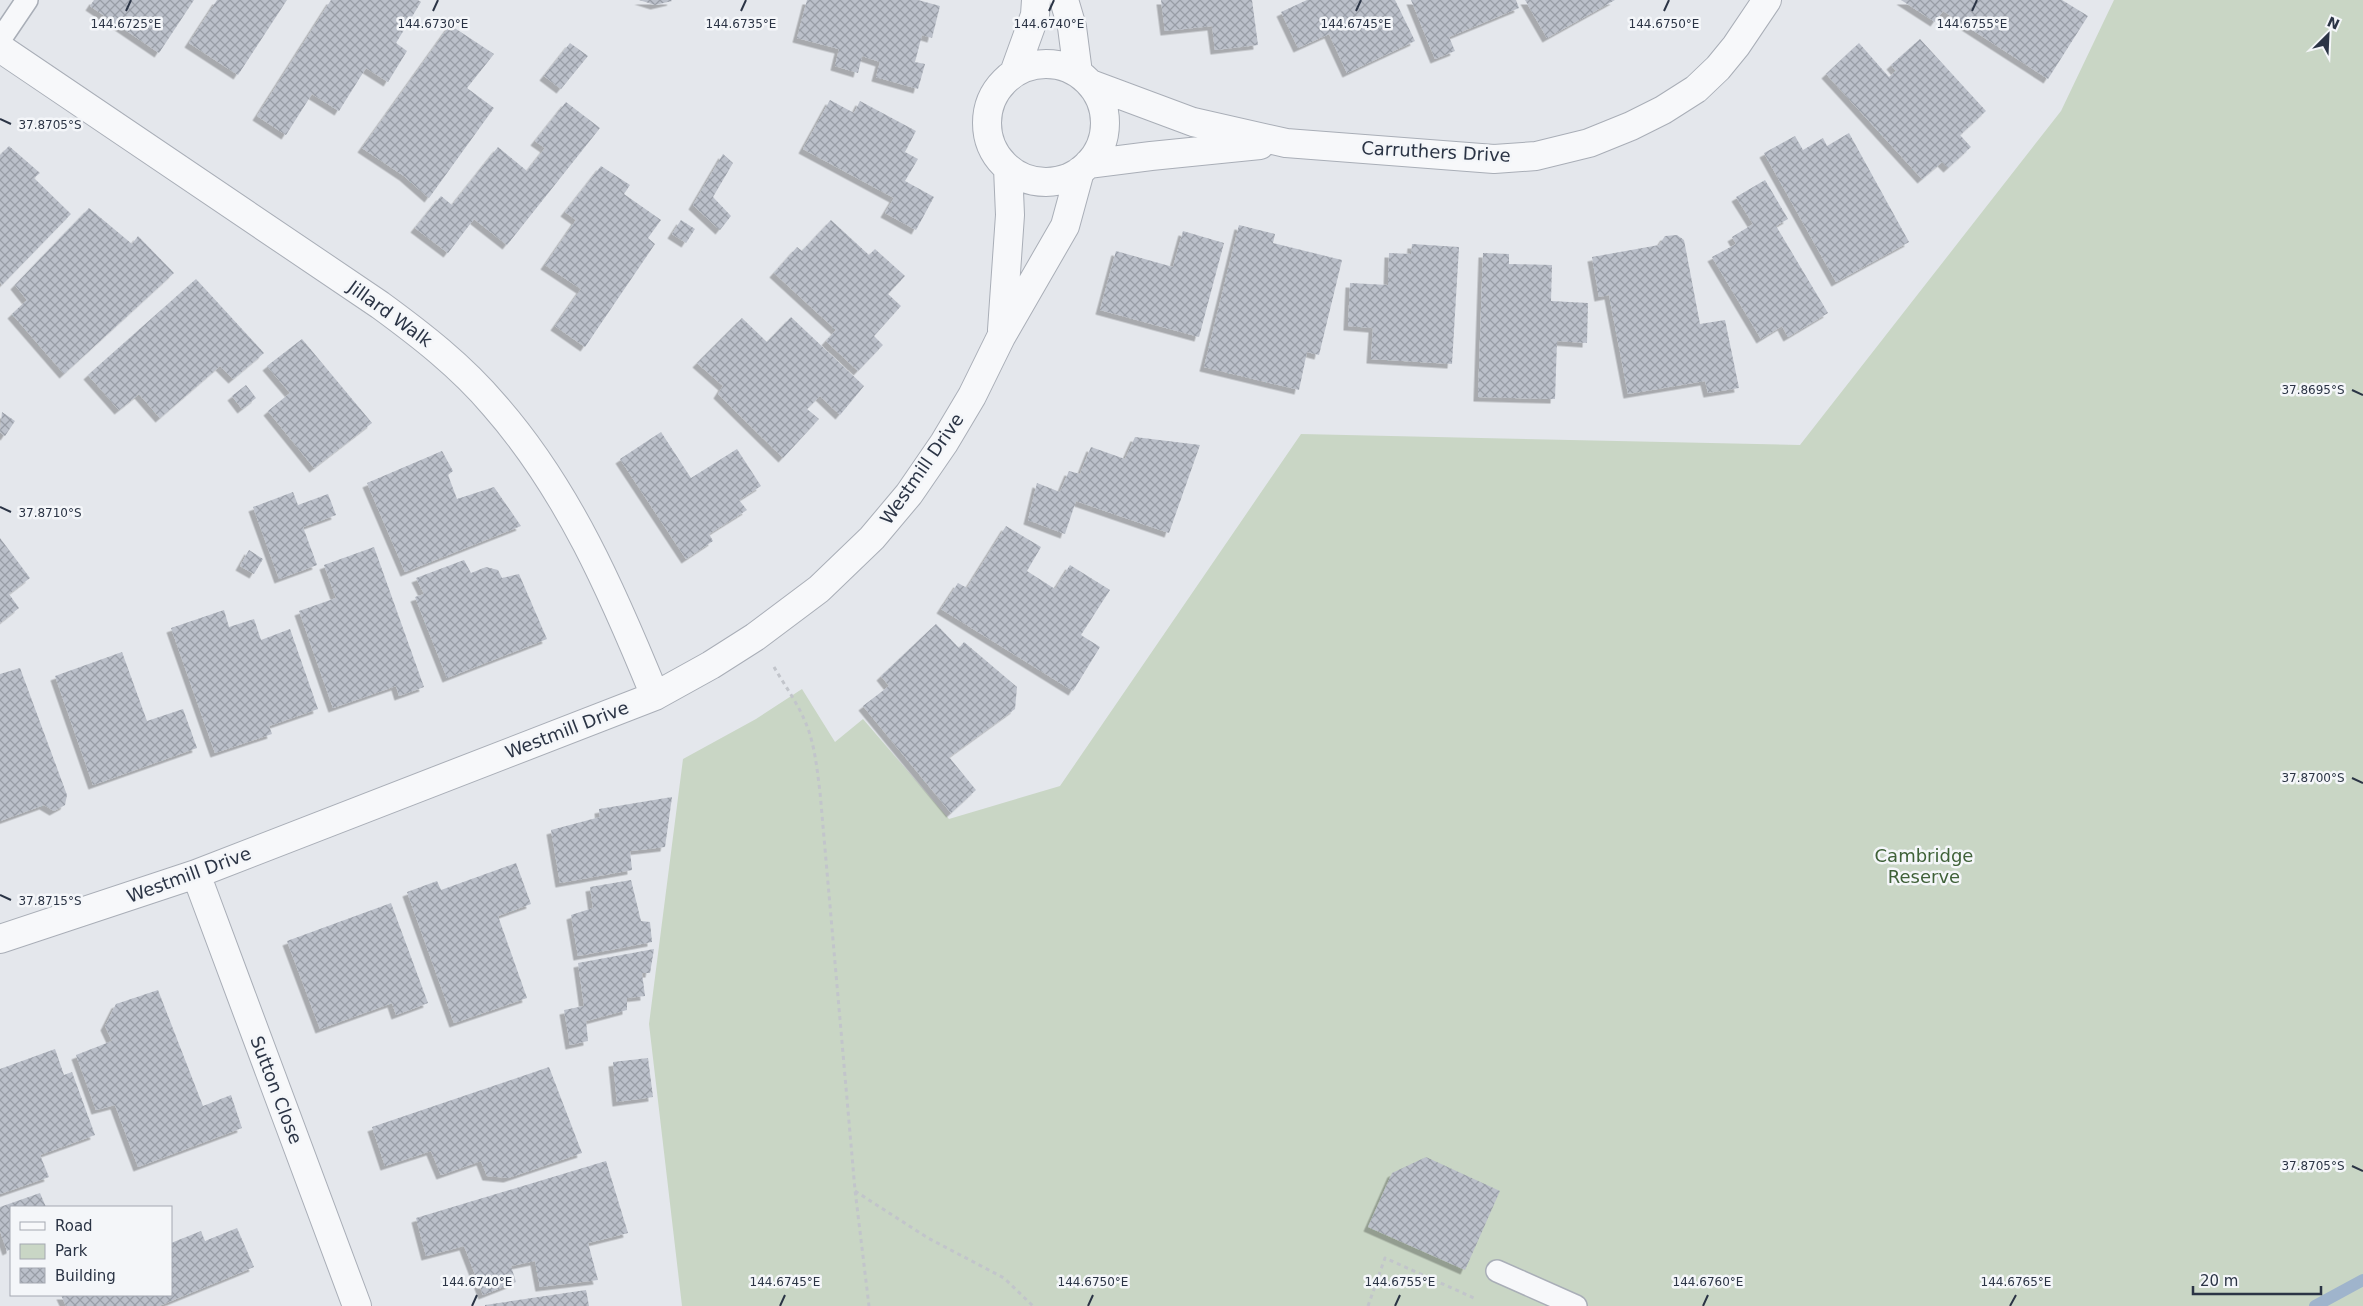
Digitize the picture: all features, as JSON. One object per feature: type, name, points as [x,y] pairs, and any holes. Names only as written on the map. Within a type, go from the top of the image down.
[{"type":"street","points":[[1014,73],[1035,15],[1036,0]]},
{"type":"street","points":[[1064,0],[1084,78],[1100,99],[1105,116],[1104,134],[1099,150],[1084,168],[1063,180],[1044,182],[1025,178],[1008,168],[996,154],[989,137],[987,119],[991,102],[1000,85],[1014,73],[1029,66],[1046,64],[1062,66],[1084,78]]},
{"type":"street","name":"Carruthers Drive","points":[[1084,78],[1192,122],[1286,143],[1494,159],[1536,156],[1589,143],[1631,126],[1663,110],[1696,89],[1718,68],[1736,46],[1767,0]]},
{"type":"street","name":"Jillard Walk","points":[[0,48],[380,305],[423,337],[462,370],[494,404],[553,482],[587,546],[634,646],[655,696]]},
{"type":"street","name":"Carruthers Drive","points":[[1084,168],[1151,156],[1286,143]]},
{"type":"street","name":"Westmill Drive","points":[[1001,337],[1010,215],[1008,168]]},
{"type":"street","name":"Westmill Drive","points":[[0,939],[196,874],[655,696],[711,665],[755,637],[818,589],[872,538],[909,494],[963,412],[1001,337],[1064,226],[1084,168]]},
{"type":"street","name":"Sutton Close","points":[[196,874],[357,1306]]},
{"type":"lane","points":[[0,40],[27,0]]},
{"type":"lane","points":[[1497,1271],[1576,1306]]},
{"type":"path","points":[[755,637],[798,706],[815,751],[855,1190],[869,1306]]},
{"type":"path","points":[[855,1190],[920,1233],[1004,1278],[1033,1306]]},
{"type":"path","points":[[1368,1306],[1385,1258],[1475,1298]]},
{"type":"green space","name":"Cambridge Reserve","points":[[2114,0],[2363,0],[2363,1306],[682,1306],[649,1024],[683,759],[756,719],[802,689],[835,742],[863,719],[949,819],[1060,786],[1301,434],[1800,445],[2061,111]]},
{"type":"building","points":[[94,0],[194,0],[159,53],[90,6]]},
{"type":"building","points":[[217,0],[287,0],[238,75],[189,43]]},
{"type":"building","points":[[331,0],[418,0],[421,2],[396,43],[407,51],[388,82],[366,68],[339,111],[312,94],[286,135],[257,116]]},
{"type":"building","points":[[639,0],[671,0],[672,1],[655,5]]},
{"type":"building","points":[[807,0],[918,0],[940,6],[932,38],[922,35],[915,62],[925,64],[918,89],[876,77],[880,62],[862,56],[858,73],[835,66],[839,49],[797,38]]},
{"type":"building","points":[[1161,0],[1252,0],[1258,45],[1215,50],[1212,26],[1165,31]]},
{"type":"building","points":[[1307,0],[1395,0],[1415,41],[1347,73],[1329,34],[1298,48],[1281,12]]},
{"type":"building","points":[[1411,0],[1516,0],[1519,8],[1449,37],[1455,51],[1435,59]]},
{"type":"building","points":[[1525,0],[1615,0],[1547,38]]},
{"type":"building","points":[[1901,0],[2062,0],[2088,16],[2048,79],[1943,11],[1935,22]]},
{"type":"building","points":[[450,25],[494,54],[467,88],[494,108],[429,198],[404,176],[362,148]]},
{"type":"building","points":[[1920,39],[1986,111],[1960,135],[1971,147],[1948,168],[1942,162],[1922,179],[1826,74],[1859,43],[1889,77],[1896,71],[1891,65]]},
{"type":"building","points":[[570,43],[588,56],[561,89],[544,76]]},
{"type":"building","points":[[830,100],[854,113],[860,101],[916,131],[905,152],[918,159],[905,181],[934,197],[916,230],[885,213],[894,198],[803,149]]},
{"type":"building","points":[[566,102],[600,128],[507,245],[474,219],[448,253],[415,228],[441,196],[452,205],[498,147],[527,171],[545,148],[535,141]]},
{"type":"building","points":[[1849,133],[1909,242],[1836,282],[1764,153],[1795,136],[1803,150],[1823,138],[1827,146]]},
{"type":"building","points":[[9,146],[40,173],[34,178],[71,214],[2,285],[0,282],[0,155]]},
{"type":"building","points":[[723,154],[733,163],[713,197],[731,216],[720,230],[693,205]]},
{"type":"building","points":[[601,166],[630,185],[624,194],[661,220],[648,238],[655,244],[585,347],[555,326],[581,289],[545,265],[576,220],[565,212]]},
{"type":"building","points":[[1765,180],[1788,219],[1776,226],[1828,313],[1788,337],[1782,326],[1761,339],[1712,257],[1736,244],[1732,237],[1753,224],[1736,197]]},
{"type":"building","points":[[89,208],[132,244],[138,236],[174,273],[64,374],[12,314],[27,300],[15,285]]},
{"type":"building","points":[[681,220],[695,229],[686,243],[672,234]]},
{"type":"building","points":[[831,220],[869,255],[875,249],[905,276],[888,294],[901,306],[874,336],[883,345],[858,371],[826,341],[836,330],[774,273],[797,247],[802,251]]},
{"type":"building","points":[[1239,225],[1275,234],[1273,243],[1342,260],[1319,355],[1307,352],[1299,390],[1204,367]]},
{"type":"building","points":[[1183,231],[1224,243],[1199,337],[1100,310],[1116,251],[1173,267]]},
{"type":"building","points":[[1677,235],[1684,240],[1700,324],[1725,320],[1739,388],[1708,393],[1705,381],[1628,394],[1609,295],[1599,297],[1592,257],[1659,245],[1665,236]]},
{"type":"building","points":[[1412,244],[1459,247],[1452,364],[1371,359],[1373,328],[1348,326],[1350,283],[1388,285],[1389,253],[1411,254]]},
{"type":"building","points":[[1483,253],[1509,254],[1509,264],[1552,265],[1551,301],[1588,303],[1587,343],[1557,341],[1555,399],[1478,397]]},
{"type":"building","points":[[196,279],[264,353],[233,379],[220,366],[160,418],[139,394],[119,410],[88,375]]},
{"type":"building","points":[[791,317],[864,386],[840,415],[820,396],[807,409],[819,419],[783,458],[718,394],[723,386],[697,363],[742,318],[767,342]]},
{"type":"building","points":[[302,339],[372,423],[314,468],[268,411],[290,393],[267,366]]},
{"type":"building","points":[[246,385],[256,398],[242,409],[232,396]]},
{"type":"building","points":[[2,412],[15,421],[5,436],[0,432]]},
{"type":"building","points":[[661,432],[691,478],[737,449],[761,486],[739,500],[747,510],[709,534],[713,541],[686,559],[620,459]]},
{"type":"building","points":[[1135,437],[1200,445],[1169,533],[1076,501],[1065,534],[1028,520],[1037,483],[1060,492],[1069,471],[1080,474],[1091,447],[1125,459]]},
{"type":"building","points":[[442,451],[453,471],[448,475],[457,499],[494,487],[521,526],[405,572],[367,483]]},
{"type":"building","points":[[293,492],[298,505],[328,494],[336,515],[303,527],[317,565],[279,579],[253,507]]},
{"type":"building","points":[[1006,526],[1041,547],[1027,571],[1055,589],[1070,565],[1110,590],[1081,635],[1100,647],[1073,691],[941,609],[958,583],[967,588]]},
{"type":"building","points":[[0,538],[30,578],[9,594],[19,608],[0,623]]},
{"type":"building","points":[[374,547],[424,687],[399,696],[396,686],[333,708],[299,611],[336,598],[324,565]]},
{"type":"building","points":[[249,550],[263,559],[254,574],[240,566]]},
{"type":"building","points":[[464,560],[471,573],[486,567],[498,570],[502,578],[519,574],[547,639],[447,678],[415,597],[424,594],[416,578]]},
{"type":"building","points":[[224,610],[229,627],[254,619],[261,640],[290,629],[318,709],[269,726],[272,734],[215,753],[171,628]]},
{"type":"building","points":[[936,624],[959,648],[964,642],[1017,687],[1015,709],[949,757],[976,790],[951,813],[863,706],[889,686],[881,676]]},
{"type":"building","points":[[122,652],[147,721],[183,709],[197,748],[93,785],[55,676]]},
{"type":"building","points":[[20,668],[67,795],[65,805],[54,811],[44,805],[0,821],[0,674]]},
{"type":"building","points":[[672,797],[665,847],[630,851],[632,870],[560,883],[551,830],[600,817],[599,809]]},
{"type":"building","points":[[516,863],[531,904],[498,916],[527,998],[454,1023],[407,892],[437,881],[441,890]]},
{"type":"building","points":[[631,880],[641,921],[650,922],[652,942],[578,956],[571,915],[593,908],[590,887]]},
{"type":"building","points":[[391,903],[428,1003],[396,1015],[392,1003],[320,1029],[287,941]]},
{"type":"building","points":[[654,949],[650,973],[642,973],[645,996],[627,998],[627,1010],[586,1021],[588,1041],[570,1045],[564,1010],[584,1006],[578,963]]},
{"type":"building","points":[[158,990],[203,1106],[231,1095],[242,1128],[138,1167],[115,1105],[96,1110],[76,1055],[112,1041],[105,1026],[116,1004]]},
{"type":"building","points":[[55,1049],[64,1075],[72,1072],[95,1135],[40,1155],[49,1177],[0,1194],[0,1069]]},
{"type":"building","points":[[648,1058],[653,1097],[617,1102],[613,1062]]},
{"type":"building","points":[[549,1067],[582,1153],[508,1178],[487,1176],[481,1161],[441,1175],[431,1151],[385,1166],[372,1127]]},
{"type":"building","points":[[1426,1157],[1500,1191],[1465,1270],[1368,1227],[1392,1173]]},
{"type":"building","points":[[606,1161],[628,1233],[588,1243],[598,1280],[540,1287],[535,1261],[511,1266],[516,1282],[483,1295],[464,1246],[426,1256],[416,1218]]},
{"type":"building","points":[[40,1193],[46,1206],[10,1206],[10,1250],[7,1251],[0,1231],[0,1207]]},
{"type":"building","points":[[237,1228],[254,1267],[159,1306],[66,1306],[61,1296],[172,1296],[172,1243],[201,1231],[205,1241]]},
{"type":"building","points":[[586,1290],[589,1306],[485,1306],[485,1305]]},
{"type":"waterway","points":[[2315,1306],[2363,1280]]}]
